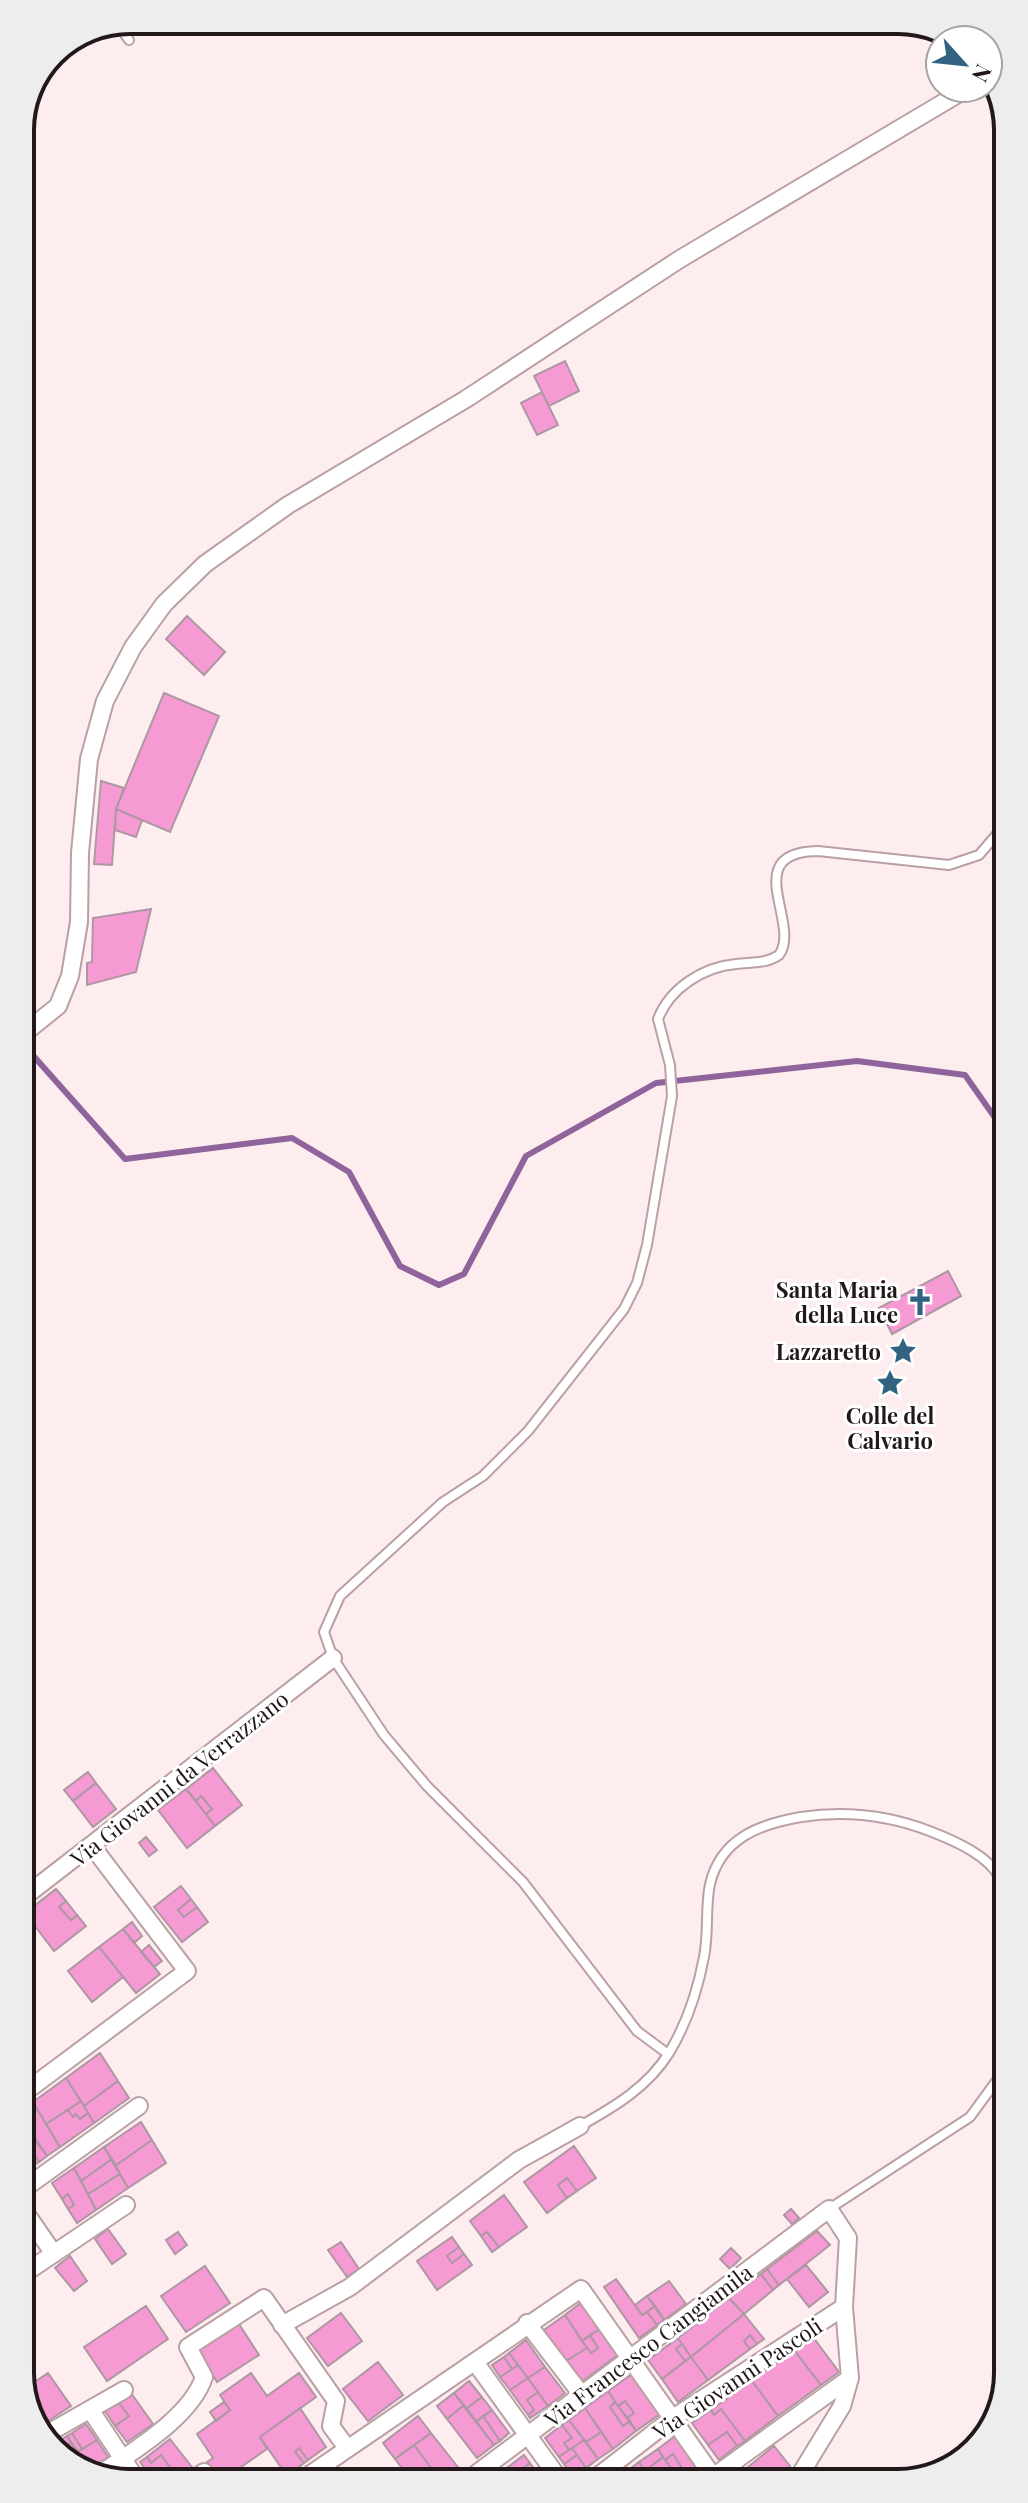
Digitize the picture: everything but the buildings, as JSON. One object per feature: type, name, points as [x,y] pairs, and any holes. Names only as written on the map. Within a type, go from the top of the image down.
[{"type":"street","points":[[34,1027],[58,1006],[70,976],[79,922],[80,853],[89,759],[105,701],[133,647],[164,604],[205,564],[288,505],[466,399],[680,259],[941,104]]},
{"type":"street","name":"Via Giovanni da Verrazzano","points":[[34,1890],[333,1658]]},
{"type":"street","points":[[34,2085],[187,1971],[92,1846]]},
{"type":"street","points":[[34,2182],[139,2106]]},
{"type":"street","points":[[282,2325],[350,2287],[519,2160],[580,2126]]},
{"type":"street","points":[[34,2267],[126,2205]]},
{"type":"street","points":[[804,2469],[842,2406],[850,2378],[844,2307],[848,2238],[829,2209]]},
{"type":"street","name":"Via Francesco Cangiamila","points":[[483,2469],[829,2209]]},
{"type":"street","points":[[34,2225],[54,2254]]},
{"type":"street","points":[[317,2469],[581,2289],[707,2469]]},
{"type":"street","points":[[110,2467],[159,2433],[200,2391],[204,2377],[188,2347],[264,2298],[336,2401],[331,2426],[347,2448]]},
{"type":"street","name":"Via Giovanni Pascoli","points":[[607,2469],[673,2418],[844,2307]]},
{"type":"street","points":[[527,2323],[582,2395]]},
{"type":"street","points":[[475,2362],[552,2469]]},
{"type":"street","points":[[725,2469],[850,2378]]},
{"type":"street","points":[[53,2430],[124,2390]]},
{"type":"street","points":[[91,2411],[130,2469]]},
{"type":"lane","points":[[125,34],[129,40]]},
{"type":"lane","points":[[668,2054],[637,2031],[523,1882],[427,1786],[384,1735],[333,1658],[324,1632],[340,1596],[443,1502],[483,1476],[528,1431],[624,1309],[637,1283],[647,1245],[672,1096],[670,1065],[658,1019],[673,991],[717,966],[765,962],[784,948],[786,932],[774,888],[787,860],[807,851],[818,851],[959,864],[979,855],[994,838]]},
{"type":"lane","points":[[580,2126],[640,2088],[668,2054],[689,2011],[704,1956],[710,1883],[721,1859],[737,1838],[771,1822],[818,1814],[862,1813],[914,1825],[954,1841],[994,1872]]},
{"type":"lane","points":[[829,2209],[970,2117],[994,2084]]},
{"type":"waterway","points":[[34,1057],[125,1159],[292,1138],[349,1172],[400,1266],[439,1285],[464,1274],[526,1156],[656,1083],[857,1061],[965,1075],[994,1116]]},
{"type":"place","name":"Santa Maria della Luce","points":[[920,1302]]},
{"type":"place","name":"Lazzaretto","points":[[903,1351]]},
{"type":"place","name":"Colle del Calvario","points":[[890,1383]]}]
